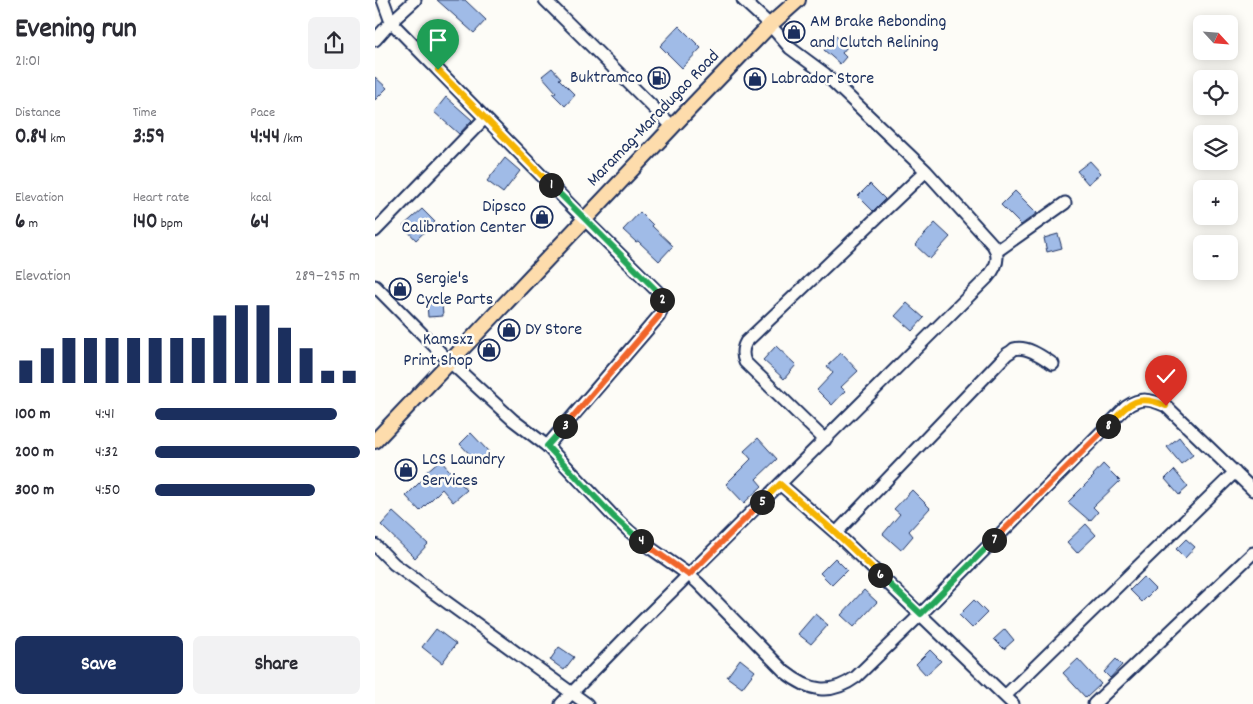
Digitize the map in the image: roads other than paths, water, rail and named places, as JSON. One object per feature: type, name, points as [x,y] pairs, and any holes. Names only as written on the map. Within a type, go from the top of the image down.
[{"type":"main road","name":"Maramag-Maradugao Road","points":[[375,441],[770,25],[798,0]]},
{"type":"street","points":[[383,0],[391,22],[658,292],[663,304],[659,316],[547,446]]},
{"type":"street","points":[[375,40],[415,0]]},
{"type":"street","points":[[545,0],[673,127]]},
{"type":"street","points":[[561,704],[987,278],[997,263],[997,251],[926,171],[825,74],[790,48],[770,25],[743,0]]},
{"type":"street","points":[[375,231],[485,118]]},
{"type":"street","points":[[825,440],[745,362],[743,347],[746,342],[926,171]]},
{"type":"street","points":[[997,251],[1065,203]]},
{"type":"street","points":[[375,286],[450,362],[513,420],[547,446],[629,531],[689,575],[785,672],[794,679],[816,689],[831,689],[857,677],[1126,407],[1134,402],[1146,400],[1166,406],[1253,490]]},
{"type":"street","points":[[836,533],[1007,354],[1014,349],[1028,350],[1053,364]]},
{"type":"street","points":[[780,484],[836,533],[1009,700],[1235,472]]},
{"type":"street","points":[[375,545],[394,564],[587,704]]},
{"type":"street","points":[[1094,704],[1253,553]]},
{"type":"place","name":"AM Brake Rebonding and Clutch Relining","points":[[794,32]]},
{"type":"place","name":"Buktramco","points":[[659,78]]},
{"type":"place","name":"Labrador Store","points":[[755,79]]},
{"type":"place","name":"Dipsco Calibration Center","points":[[542,217]]},
{"type":"place","name":"Sergie's Cycle Parts","points":[[400,289]]},
{"type":"place","name":"DY Store","points":[[509,330]]},
{"type":"place","name":"Kamsxz Print Shop","points":[[489,350]]},
{"type":"place","name":"LCS Laundry Services","points":[[406,470]]}]
